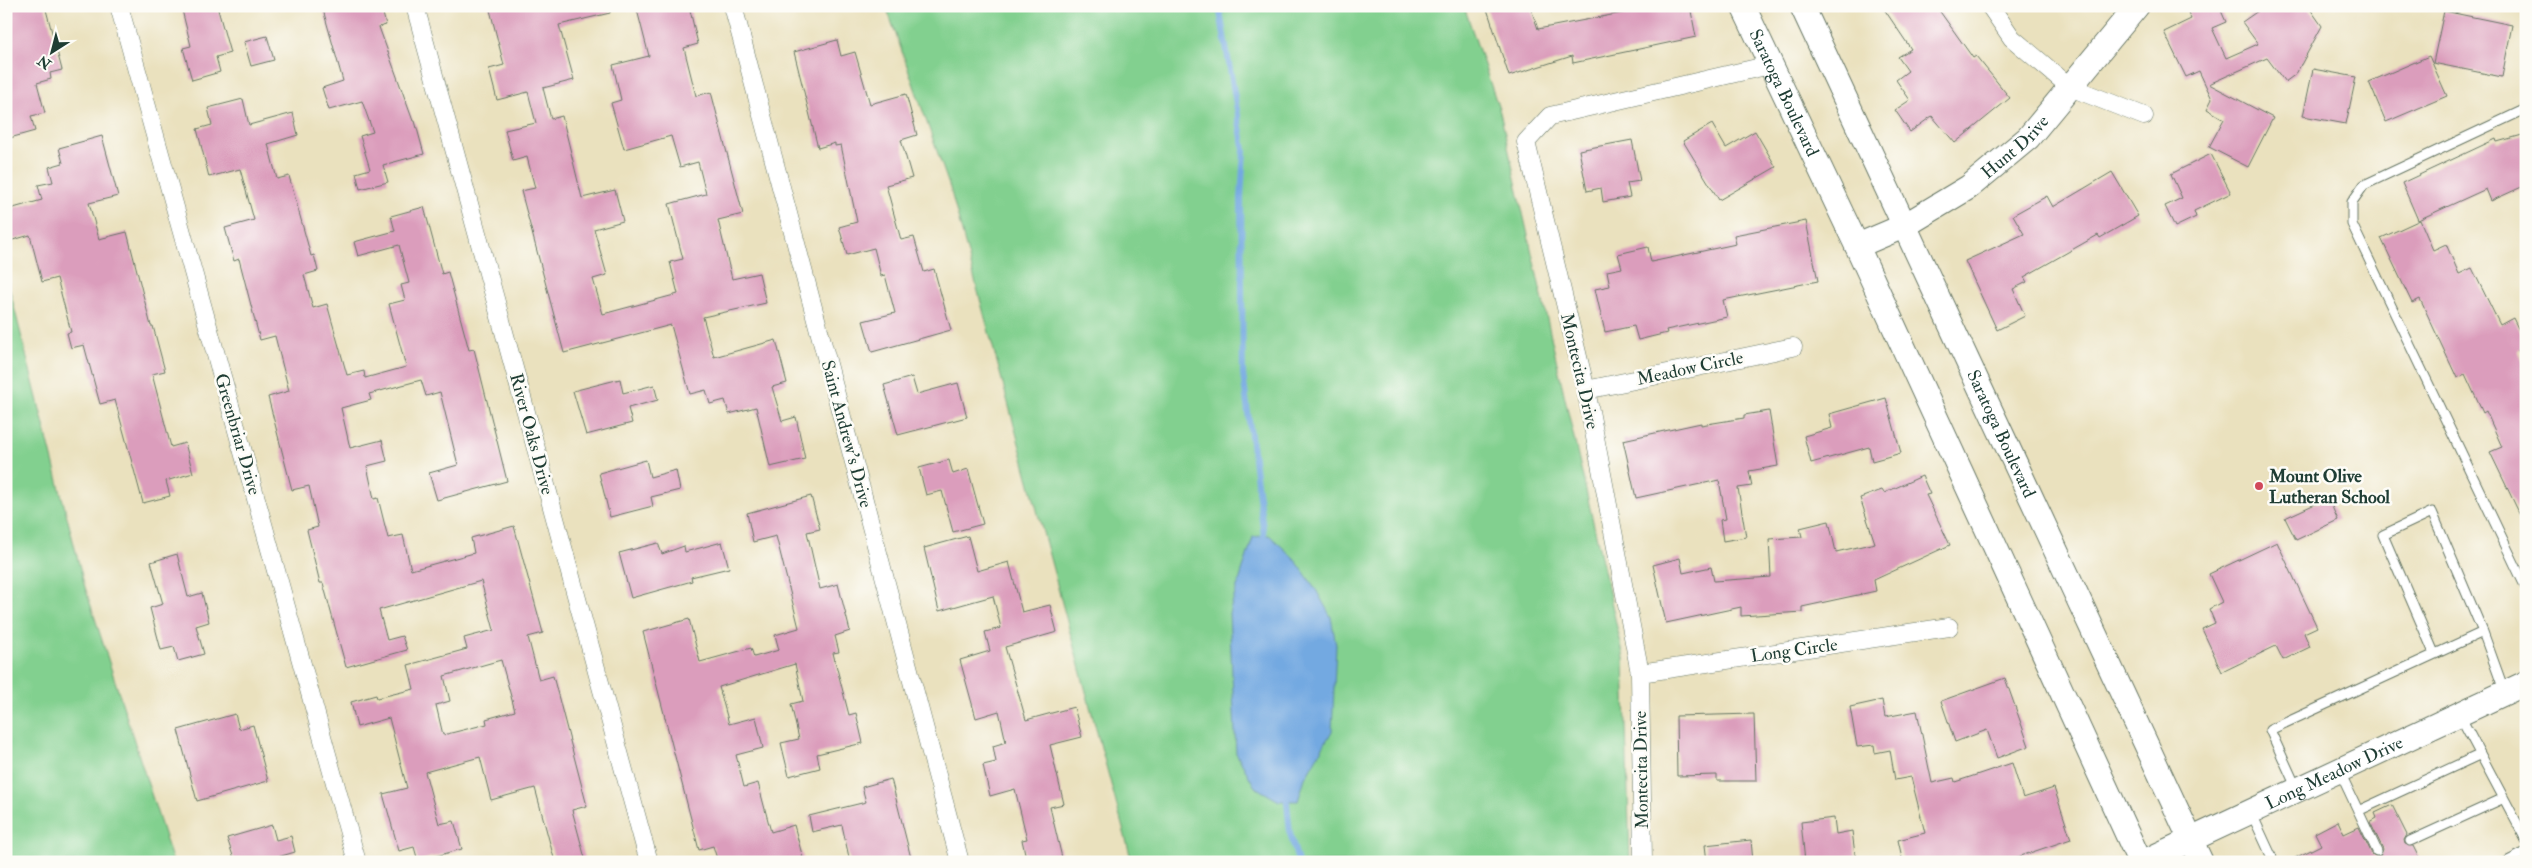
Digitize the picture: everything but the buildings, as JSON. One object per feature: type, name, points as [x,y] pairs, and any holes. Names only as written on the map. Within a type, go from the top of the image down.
[{"type":"main road","name":"Saratoga Boulevard","points":[[1743,6],[1857,246],[2142,862]]},
{"type":"main road","name":"Saratoga Boulevard","points":[[1802,6],[2201,862]]},
{"type":"main road","name":"Hunt Drive","points":[[1857,246],[1904,226],[1969,187],[2028,138],[2138,6]]},
{"type":"main road","name":"Long Meadow Drive","points":[[2142,862],[2516,688]]},
{"type":"street","name":"Greenbriar Drive","points":[[119,6],[357,862]]},
{"type":"street","name":"River Oaks Drive","points":[[415,6],[649,862]]},
{"type":"street","name":"Saint Andrew's Drive","points":[[733,6],[960,862]]},
{"type":"street","points":[[1990,6],[2012,38],[2070,86],[2144,116]]},
{"type":"street","name":"Montecita Drive","points":[[1643,862],[1640,672],[1586,390],[1526,142],[1550,116],[1770,65]]},
{"type":"street","name":"Meadow Circle","points":[[1586,390],[1793,347]]},
{"type":"street","name":"Long Circle","points":[[1640,672],[1949,627]]},
{"type":"lane","points":[[2526,109],[2364,184],[2352,202],[2352,224],[2526,588]]},
{"type":"lane","points":[[2434,653],[2382,535],[2432,512],[2483,632],[2516,688]]},
{"type":"lane","points":[[2297,790],[2270,730],[2483,632]]},
{"type":"lane","points":[[2458,714],[2502,799],[2526,840]]},
{"type":"lane","points":[[2358,811],[2479,755]]},
{"type":"lane","points":[[2339,770],[2377,851]]},
{"type":"lane","points":[[2410,841],[2502,799]]},
{"type":"lane","points":[[2250,811],[2274,862]]},
{"type":"lane","points":[[2506,862],[2526,852]]},
{"type":"green space","points":[[886,6],[1464,6],[1500,112],[1624,658],[1630,862],[1132,862],[950,188]]},
{"type":"green space","points":[[6,275],[84,584],[173,862],[6,862]]},
{"type":"water","points":[[1269,535],[1294,558],[1315,588],[1331,617],[1336,645],[1332,731],[1305,778],[1298,801],[1279,801],[1255,787],[1236,753],[1229,613],[1253,537]]},
{"type":"waterway","points":[[1219,6],[1244,150],[1241,198],[1243,374],[1265,544]]},
{"type":"waterway","points":[[1286,793],[1290,833],[1298,862]]},
{"type":"place","name":"Mount Olive Lutheran School","points":[[2259,486]]}]
